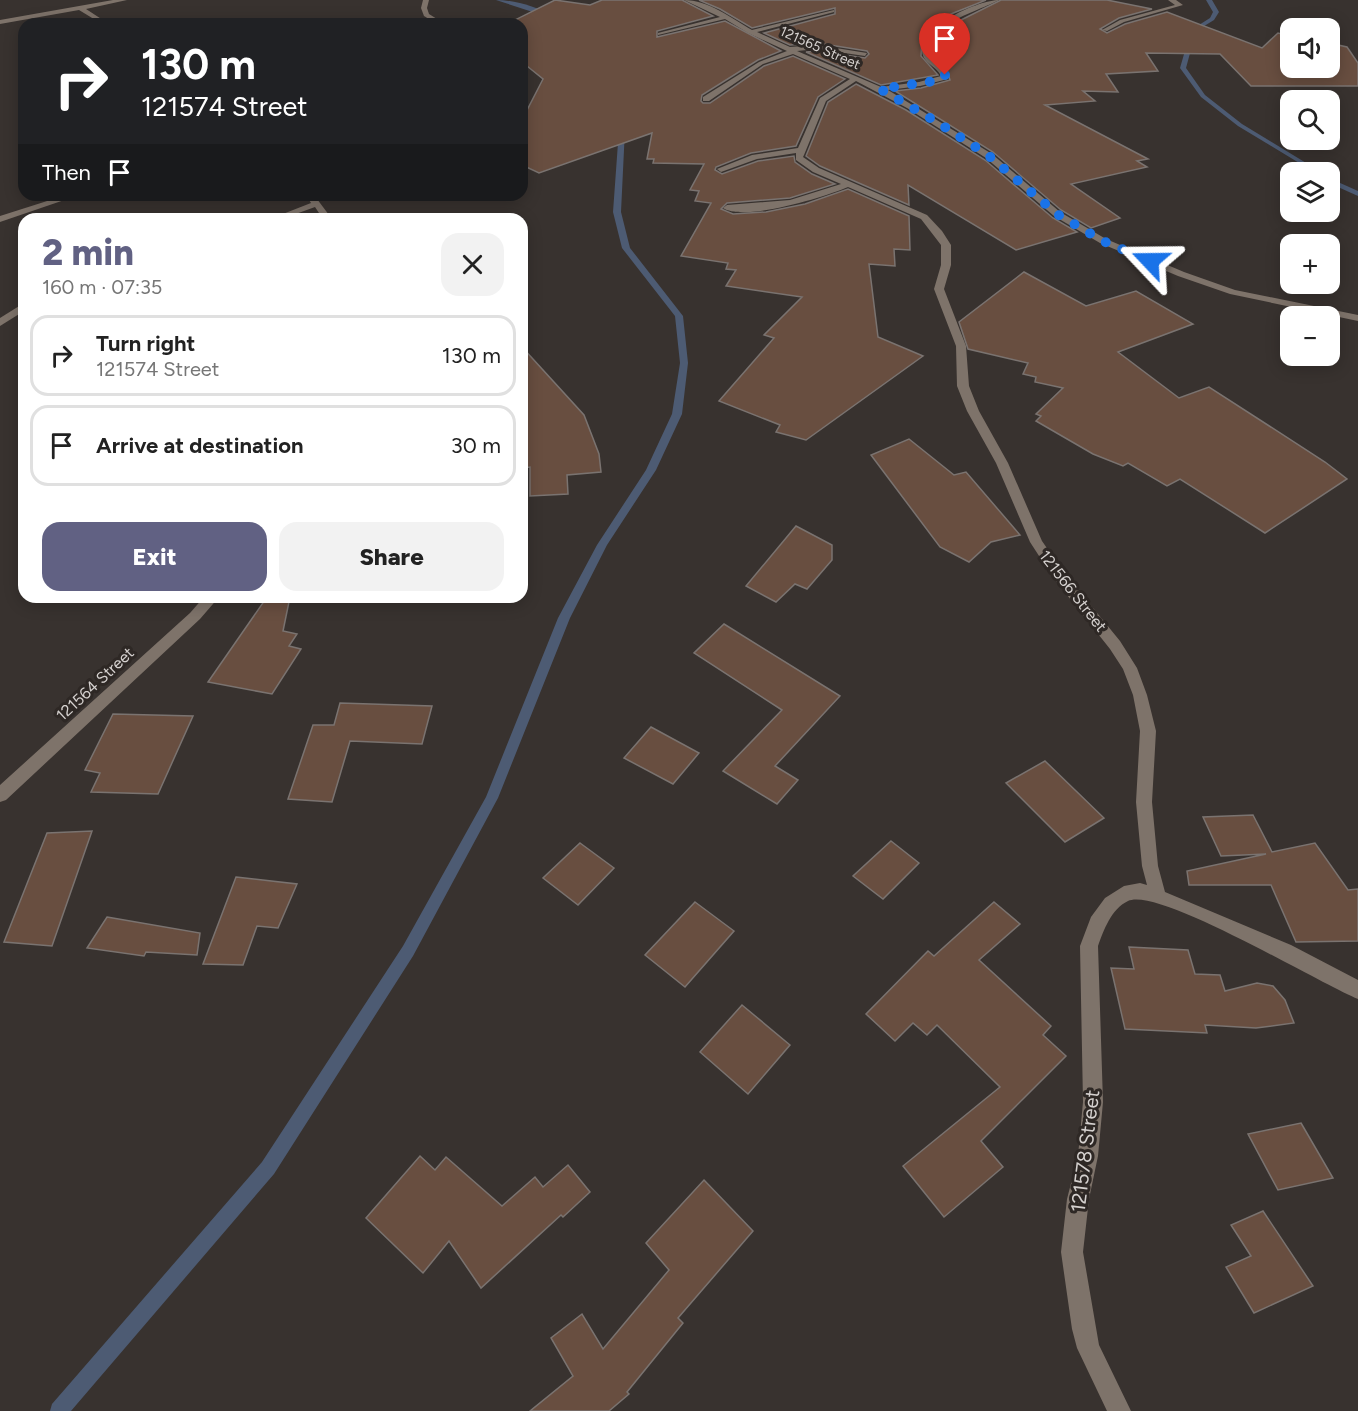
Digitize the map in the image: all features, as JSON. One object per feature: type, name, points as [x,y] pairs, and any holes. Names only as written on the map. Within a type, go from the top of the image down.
[{"type":"street","points":[[23,18],[124,0]]},
{"type":"street","points":[[426,0],[424,8],[426,15],[431,18]]},
{"type":"street","name":"121565 Street","points":[[687,0],[726,17],[750,32],[880,89],[937,122],[989,156],[1057,214],[1103,241],[1181,274],[1233,292],[1358,318]]},
{"type":"street","points":[[880,89],[945,77],[944,71],[927,57],[926,51],[930,38],[948,21],[968,9],[996,0]]},
{"type":"street","points":[[1105,30],[1122,21],[1180,5],[1171,0]]},
{"type":"street","points":[[81,8],[97,18]]},
{"type":"street","points":[[750,32],[832,11]]},
{"type":"street","points":[[660,34],[726,17]]},
{"type":"street","points":[[0,22],[18,19]]},
{"type":"street","points":[[705,99],[761,63],[790,50],[817,47],[865,54]]},
{"type":"street","points":[[721,170],[755,157],[800,150],[816,120],[818,107],[824,98],[855,79]]},
{"type":"street","name":"121566 Street","points":[[800,150],[798,154],[802,161],[816,170],[924,218],[939,232],[946,245],[946,265],[939,289],[961,346],[963,386],[1002,463],[1036,542],[1062,579],[1115,645],[1130,668],[1140,695],[1148,731],[1144,802],[1150,866],[1158,896]]},
{"type":"street","points":[[727,208],[770,212],[849,184]]},
{"type":"street","points":[[19,213],[56,201]]},
{"type":"street","points":[[314,201],[323,213]]},
{"type":"street","points":[[291,213],[316,204]]},
{"type":"street","points":[[0,219],[18,213]]},
{"type":"street","points":[[0,324],[18,310]]},
{"type":"street","name":"121564 Street","points":[[0,795],[207,603]]},
{"type":"street","name":"121578 Street","points":[[1119,1411],[1098,1373],[1088,1348],[1083,1329],[1072,1252],[1078,1199],[1088,1156],[1093,1102],[1089,946],[1097,923],[1111,903],[1124,894],[1140,891],[1158,896]]},
{"type":"street","points":[[1158,896],[1285,951],[1358,990]]},
{"type":"building","points":[[555,0],[590,5],[602,0],[682,0],[713,16],[657,31],[657,37],[725,21],[781,51],[758,60],[702,95],[703,103],[710,103],[764,66],[793,56],[845,79],[818,97],[796,146],[751,153],[716,167],[715,170],[722,174],[758,161],[794,156],[795,162],[812,174],[835,184],[790,198],[727,203],[721,209],[733,214],[766,212],[805,204],[848,189],[909,216],[910,250],[894,249],[895,266],[869,264],[878,337],[923,356],[806,440],[776,432],[780,425],[719,401],[774,338],[764,335],[802,297],[726,286],[736,270],[726,269],[728,263],[681,256],[711,203],[695,201],[699,191],[690,190],[704,164],[653,163],[654,159],[647,159],[652,133],[539,173],[528,168],[528,108],[543,79],[528,67],[528,18],[519,18]]},
{"type":"building","points":[[699,0],[986,0],[951,14],[929,31],[922,40],[921,56],[938,75],[881,85],[806,52],[817,51],[865,58],[869,54],[867,51],[817,43],[790,45],[764,33],[835,14],[835,8],[752,28],[720,9]]},
{"type":"building","points":[[1001,0],[1107,0],[1152,9],[1119,18],[1100,29],[1107,33],[1125,24],[1167,12],[1262,48],[1280,34],[1280,78],[1340,78],[1340,45],[1347,47],[1358,63],[1358,86],[1251,86],[1220,54],[1146,53],[1158,71],[1106,74],[1118,92],[1083,91],[1095,101],[1045,105],[1148,159],[1137,161],[1147,167],[1071,184],[1120,218],[1091,228],[1061,210],[993,152],[895,91],[921,88],[950,80],[947,70],[932,54],[932,44],[937,36],[957,22]]},
{"type":"building","points":[[856,84],[906,110],[985,160],[1053,218],[1077,232],[1016,250],[908,185],[909,205],[820,166],[806,156],[828,102]]},
{"type":"building","points":[[1024,272],[1086,306],[1136,291],[1193,324],[1118,352],[1179,398],[1209,387],[1325,462],[1347,479],[1265,533],[1180,479],[1167,486],[1128,463],[1123,466],[1093,454],[1036,421],[1041,416],[1036,414],[1063,388],[1035,382],[1036,377],[1023,374],[1028,363],[968,349],[959,322]]},
{"type":"building","points":[[528,354],[584,415],[599,454],[601,472],[567,475],[568,494],[530,496],[530,467],[528,467]]},
{"type":"building","points":[[909,439],[954,475],[966,472],[1020,535],[991,542],[969,562],[940,547],[871,455]]},
{"type":"building","points":[[796,526],[832,545],[832,560],[807,589],[795,584],[776,602],[746,586]]},
{"type":"building","points":[[263,603],[289,603],[283,631],[297,634],[289,646],[301,649],[272,694],[208,682]]},
{"type":"building","points":[[724,624],[840,696],[775,766],[798,780],[777,804],[723,771],[782,710],[694,653]]},
{"type":"building","points":[[340,703],[432,706],[422,744],[350,741],[332,802],[288,799],[313,725],[334,725]]},
{"type":"building","points":[[113,714],[193,716],[158,794],[91,792],[100,773],[85,770]]},
{"type":"building","points":[[651,727],[699,753],[673,784],[624,758]]},
{"type":"building","points":[[1045,761],[1104,818],[1065,842],[1006,783]]},
{"type":"building","points":[[1253,815],[1272,852],[1315,843],[1348,890],[1358,889],[1358,941],[1296,942],[1271,885],[1189,885],[1187,871],[1266,854],[1221,856],[1203,817]]},
{"type":"building","points":[[92,831],[52,946],[4,942],[47,833]]},
{"type":"building","points":[[891,841],[919,863],[883,899],[853,876]]},
{"type":"building","points":[[580,843],[614,868],[578,905],[543,878]]},
{"type":"building","points":[[236,877],[297,884],[278,928],[257,926],[243,965],[203,964]]},
{"type":"building","points":[[695,902],[734,931],[685,987],[645,955]]},
{"type":"building","points":[[994,902],[1020,924],[979,960],[1051,1026],[1043,1035],[1066,1056],[981,1141],[1003,1167],[944,1217],[903,1166],[1000,1087],[937,1025],[927,1035],[913,1023],[895,1041],[866,1014],[928,951],[934,956]]},
{"type":"building","points":[[107,917],[200,933],[197,955],[146,952],[144,956],[87,948]]},
{"type":"building","points":[[1129,947],[1188,950],[1195,974],[1220,975],[1225,991],[1257,983],[1273,986],[1285,1000],[1294,1023],[1256,1028],[1205,1025],[1207,1033],[1125,1029],[1111,968],[1134,969]]},
{"type":"building","points":[[742,1005],[790,1045],[748,1094],[700,1052]]},
{"type":"building","points":[[1301,1123],[1333,1178],[1278,1190],[1248,1134]]},
{"type":"building","points":[[420,1156],[435,1170],[446,1157],[502,1206],[535,1177],[543,1187],[568,1165],[590,1192],[563,1217],[561,1215],[481,1288],[449,1241],[423,1273],[366,1218]]},
{"type":"building","points":[[704,1180],[753,1231],[678,1318],[683,1323],[627,1392],[629,1394],[609,1411],[530,1411],[573,1376],[551,1338],[582,1314],[603,1349],[669,1270],[646,1243]]},
{"type":"building","points":[[1263,1211],[1313,1286],[1254,1313],[1226,1267],[1251,1256],[1231,1225]]},
{"type":"waterway","points":[[499,0],[550,16]]},
{"type":"waterway","points":[[1209,0],[1216,12],[1212,19],[1194,30],[1183,68],[1203,96],[1240,125],[1301,162]]},
{"type":"waterway","points":[[59,1411],[268,1168],[408,951],[492,798],[564,618],[602,545],[651,470],[677,414],[684,363],[679,316],[626,248],[617,212],[622,129]]},
{"type":"waterway","points":[[1340,185],[1358,194]]},
{"type":"route","points":[[945,75],[943,79],[935,81],[880,89],[989,156],[1057,214],[1103,241],[1150,261]]}]
